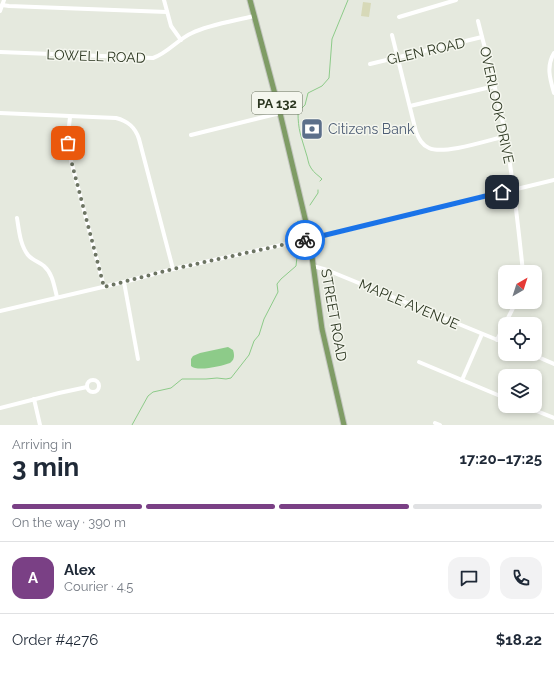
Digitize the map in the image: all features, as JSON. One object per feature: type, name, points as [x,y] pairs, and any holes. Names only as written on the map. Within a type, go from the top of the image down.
[{"type":"main road","name":"STREET ROAD","points":[[250,0],[280,113],[310,239],[324,341],[344,425]]},
{"type":"street","points":[[164,0],[171,26],[181,40]]},
{"type":"street","points":[[399,17],[456,0]]},
{"type":"street","points":[[0,11],[3,2],[17,6],[167,12]]},
{"type":"street","name":"LOWELL ROAD","points":[[0,52],[153,58],[159,56],[181,40],[199,30],[254,16]]},
{"type":"street","name":"OVERLOOK DRIVE","points":[[478,21],[506,136],[515,190],[522,265]]},
{"type":"street","points":[[392,35],[419,139],[427,147],[434,150],[445,150],[506,136]]},
{"type":"street","name":"GLEN ROAD","points":[[370,64],[482,37]]},
{"type":"street","points":[[554,53],[549,69],[554,93]]},
{"type":"street","points":[[410,106],[495,86]]},
{"type":"street","points":[[0,113],[118,119],[130,124],[135,130],[139,139],[173,269]]},
{"type":"street","points":[[191,135],[280,113]]},
{"type":"street","points":[[70,117],[68,143],[71,160],[104,287]]},
{"type":"street","points":[[0,311],[104,287],[173,269],[310,239],[554,180]]},
{"type":"street","points":[[17,218],[21,239],[26,251],[49,272],[52,277],[57,297]]},
{"type":"street","name":"MAPLE AVENUE","points":[[313,266],[327,270],[497,340]]},
{"type":"street","points":[[124,282],[138,359]]},
{"type":"street","points":[[497,340],[512,309]]},
{"type":"street","points":[[462,380],[482,334]]},
{"type":"street","points":[[542,359],[554,364]]},
{"type":"street","points":[[419,362],[498,395]]},
{"type":"street","points":[[0,408],[87,387]]},
{"type":"street","points":[[34,399],[40,425]]},
{"type":"street","points":[[542,413],[554,418]]},
{"type":"street","points":[[435,423],[440,425]]},
{"type":"shaded area","points":[[363,2],[371,3],[369,17],[361,16]]},
{"type":"shaded area","points":[[228,347],[233,350],[234,354],[230,363],[216,367],[204,368],[194,368],[191,366],[191,359],[193,356]]},
{"type":"waterway","points":[[320,181],[322,179],[313,171],[309,163],[300,133],[298,112],[305,105],[308,93],[322,86],[329,78],[332,39],[348,0]]},
{"type":"waterway","points":[[310,205],[318,193],[318,190]]},
{"type":"waterway","points":[[295,237],[296,225],[298,221]]},
{"type":"waterway","points":[[132,425],[148,396],[153,392],[171,388],[182,379],[231,378],[249,355],[254,341],[259,335],[264,319],[278,292],[277,284],[296,266],[298,248]]},
{"type":"way so far","points":[[68,143],[71,160],[104,287],[173,269],[305,240]]},
{"type":"place","name":"Citizens Bank","points":[[312,129]]},
{"type":"route","points":[[305,240],[502,192]]}]
